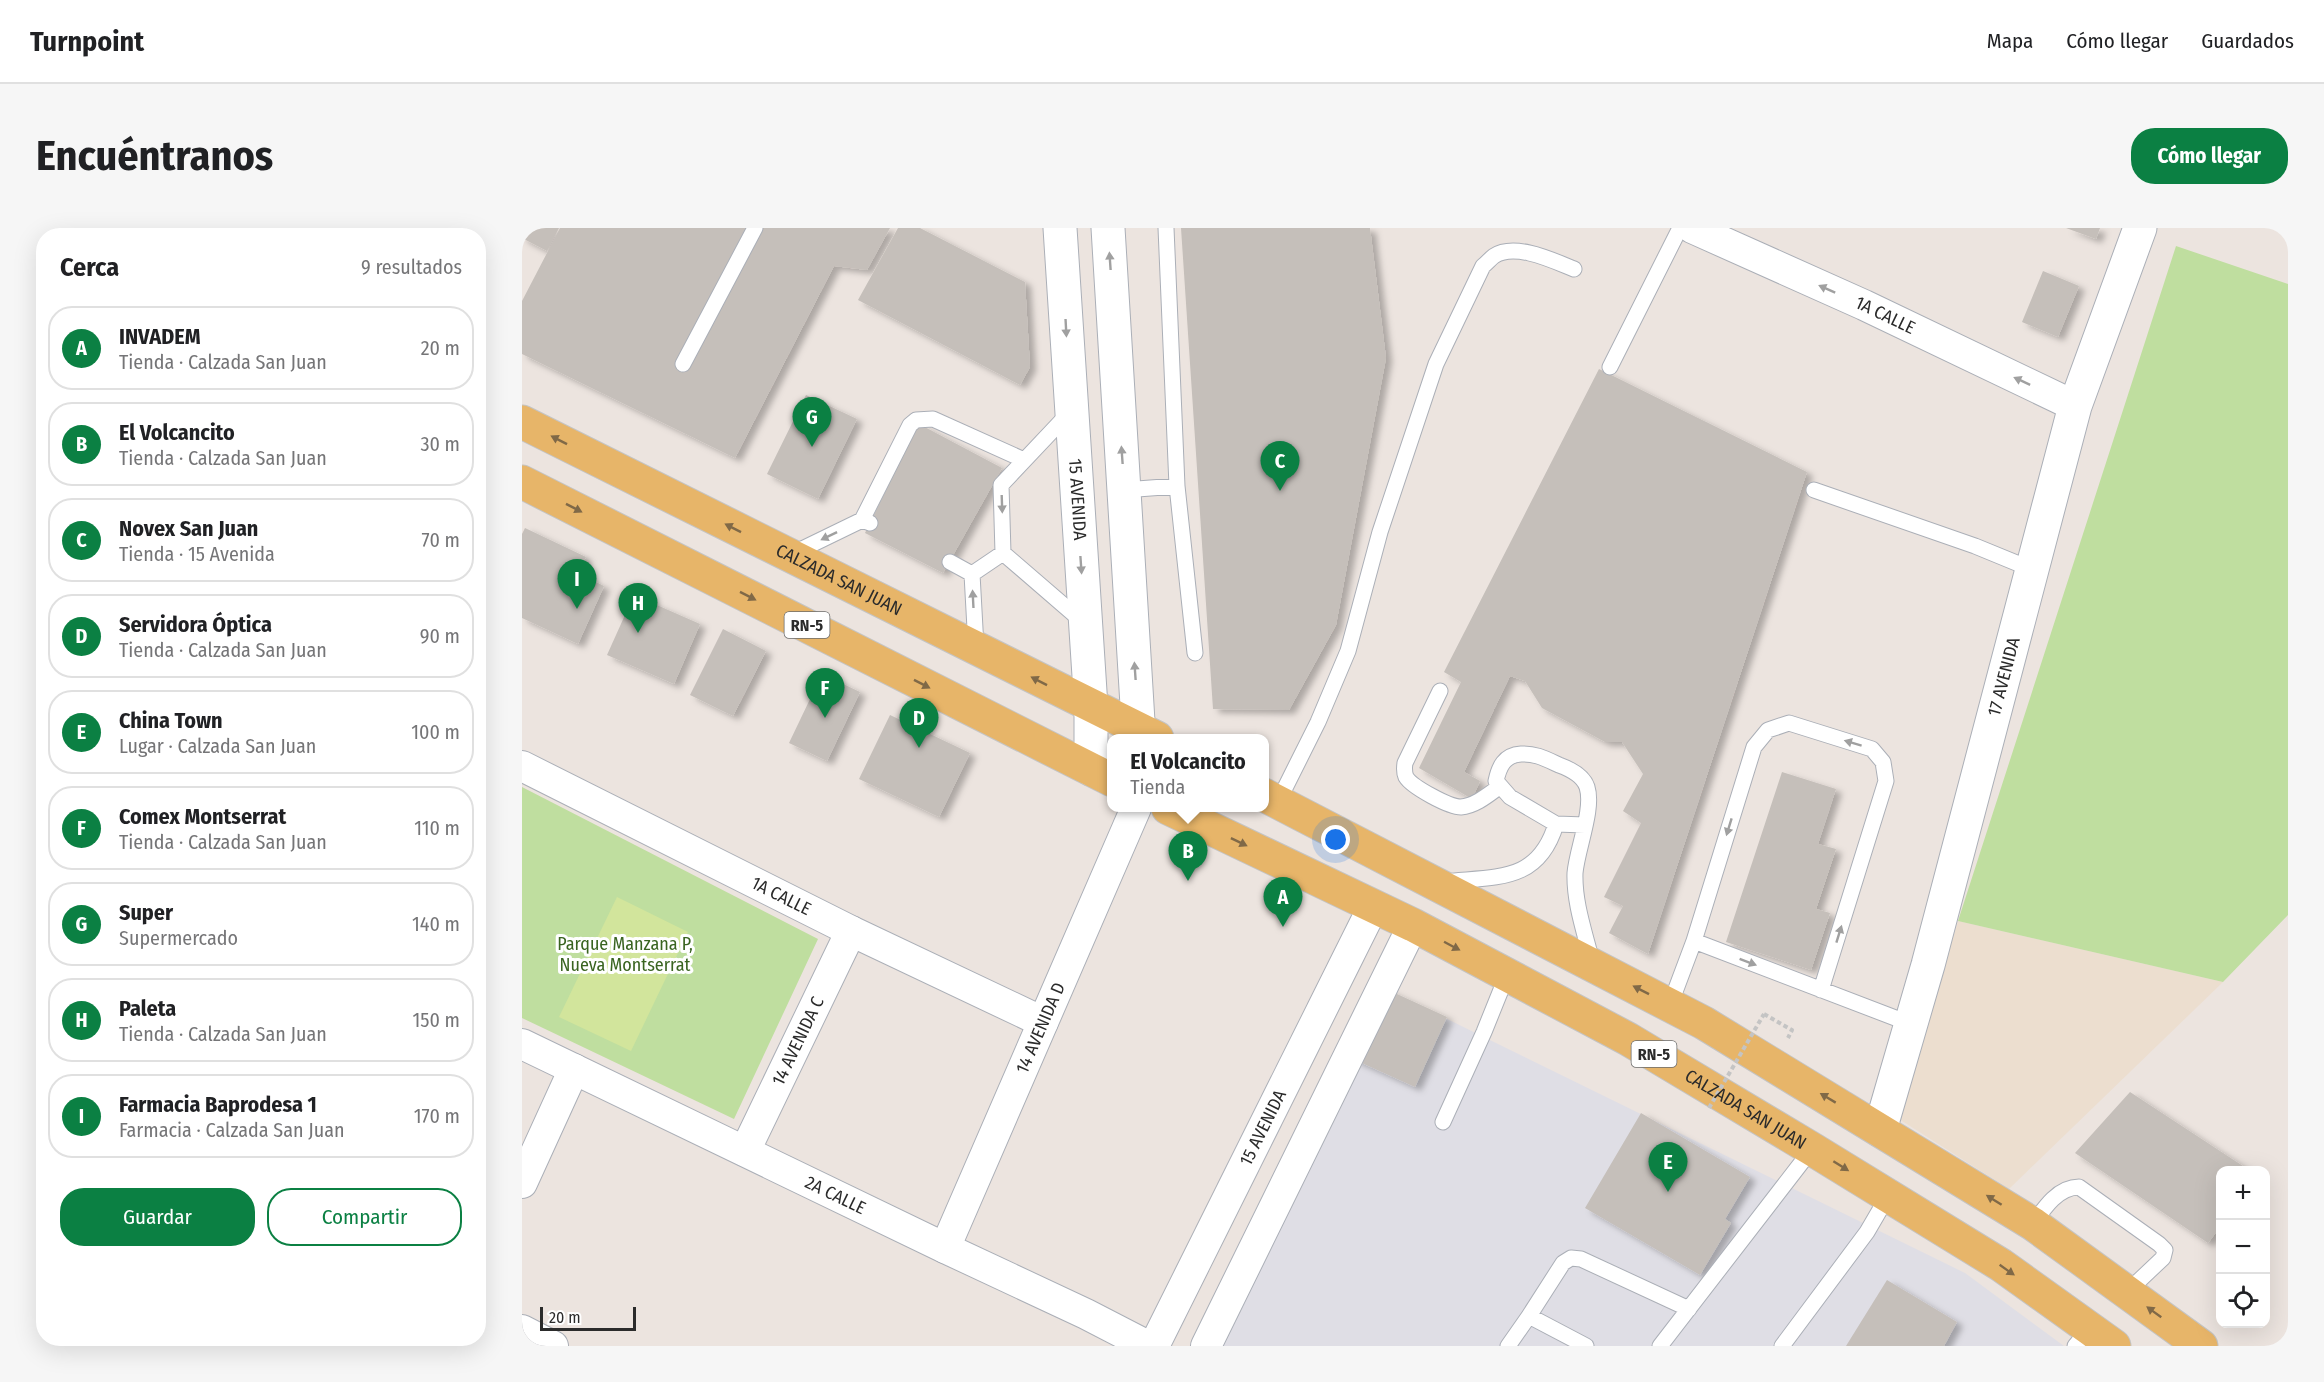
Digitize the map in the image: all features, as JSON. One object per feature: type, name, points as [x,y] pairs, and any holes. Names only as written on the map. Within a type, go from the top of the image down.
[{"type":"main road","name":"15 AVENIDA","points":[[1060,228],[1091,708],[1101,774]]},
{"type":"main road","points":[[1108,228],[1124,490],[1145,734]]},
{"type":"main road","name":"17 AVENIDA","points":[[1880,1130],[1928,965],[2075,406],[2140,228]]},
{"type":"main road","name":"CALZADA SAN JUAN","points":[[522,422],[1143,734]]},
{"type":"main road","name":"RN-5","points":[[522,482],[1101,774]]},
{"type":"main road","points":[[1271,798],[1704,1023],[2033,1224],[2201,1346]]},
{"type":"main road","name":"CALZADA SAN JUAN","points":[[1178,812],[1413,926],[1628,1039],[2001,1265],[2093,1340]]},
{"type":"street","name":"1A CALLE","points":[[1692,228],[1864,305],[2075,406]]},
{"type":"street","name":"1A CALLE","points":[[522,766],[851,931],[1042,1022]]},
{"type":"street","name":"14 AVENIDA D","points":[[945,1248],[1134,812]]},
{"type":"street","name":"15 AVENIDA","points":[[1154,1346],[1373,907]]},
{"type":"street","points":[[1206,1346],[1413,926]]},
{"type":"street","name":"14 AVENIDA C","points":[[745,1151],[851,931]]},
{"type":"street","name":"2A CALLE","points":[[522,1044],[1086,1314],[1148,1346]]},
{"type":"street","points":[[522,1183],[574,1069]]},
{"type":"street","points":[[522,1330],[553,1346]]},
{"type":"lane","points":[[683,364],[755,228]]},
{"type":"lane","points":[[1166,228],[1177,486],[1195,653]]},
{"type":"lane","points":[[1610,367],[1680,228]]},
{"type":"lane","points":[[1271,798],[1318,722],[1348,651],[1380,532],[1432,374],[1483,266],[1496,254],[1516,251],[1539,255],[1574,269]]},
{"type":"lane","points":[[1071,410],[1001,485],[1003,553],[1085,624]]},
{"type":"lane","points":[[789,555],[866,521],[910,425],[916,420],[933,419],[1024,460]]},
{"type":"lane","points":[[1124,490],[1177,486]]},
{"type":"lane","points":[[1814,490],[1975,546],[2031,569]]},
{"type":"lane","points":[[972,574],[1003,553]]},
{"type":"lane","points":[[950,562],[972,574]]},
{"type":"lane","points":[[972,574],[976,650]]},
{"type":"lane","points":[[1440,691],[1405,764],[1404,770],[1407,778],[1436,798],[1458,807],[1480,801],[1499,787]]},
{"type":"lane","points":[[1670,1005],[1694,941],[1754,747],[1768,730],[1789,723],[1872,749],[1883,762],[1886,781],[1821,990]]},
{"type":"lane","points":[[1585,825],[1556,824],[1510,797],[1496,781],[1498,770],[1507,758],[1514,754],[1533,753],[1570,769],[1580,776],[1587,787],[1585,825],[1577,856],[1576,891],[1593,965]]},
{"type":"lane","points":[[1434,883],[1516,873],[1542,855],[1551,842],[1556,824]]},
{"type":"lane","points":[[1694,941],[1911,1024]]},
{"type":"lane","points":[[1443,1122],[1507,975]]},
{"type":"lane","points":[[1660,1346],[1812,1149]]},
{"type":"lane","points":[[2033,1224],[2061,1191],[2070,1187],[2079,1187],[2158,1244],[2165,1250],[2163,1258],[2127,1292]]},
{"type":"lane","points":[[1782,1346],[1867,1232],[1888,1196]]},
{"type":"lane","points":[[1508,1346],[1563,1263],[1571,1258],[1581,1259],[1689,1309]]},
{"type":"lane","points":[[1529,1316],[1586,1346]]},
{"type":"path","points":[[1710,1108],[1764,1014],[1792,1030]]},
{"type":"shaded area","points":[[1958,921],[2223,982],[2009,1189],[1899,1119]]},
{"type":"shaded area","points":[[1386,989],[1965,1273],[2064,1346],[1218,1346]]},
{"type":"green space","points":[[2176,246],[2288,284],[2288,915],[2223,982],[1958,921]]},
{"type":"green space","name":"Parque Manzana P, Nueva Montserrat","points":[[522,787],[818,939],[734,1119],[522,1018]]},
{"type":"green space","points":[[617,897],[688,932],[631,1051],[559,1017]]},
{"type":"building","points":[[522,228],[559,228],[547,251],[522,238]]},
{"type":"building","points":[[560,228],[890,228],[867,270],[834,266],[735,458],[522,354],[522,301]]},
{"type":"building","points":[[898,228],[920,228],[1025,282],[1030,367],[1020,385],[858,300]]},
{"type":"building","points":[[1181,228],[1370,228],[1386,358],[1336,625],[1289,710],[1213,709]]},
{"type":"building","points":[[2066,228],[2100,228],[2096,239]]},
{"type":"building","points":[[2043,271],[2079,286],[2058,337],[2022,322]]},
{"type":"building","points":[[1599,369],[1807,472],[1648,954],[1609,933],[1623,906],[1604,897],[1641,823],[1623,811],[1643,774],[1622,742],[1605,742],[1542,708],[1525,681],[1510,676],[1464,772],[1480,781],[1472,799],[1419,768],[1461,682],[1444,672]]},
{"type":"building","points":[[806,395],[857,419],[818,499],[767,474]]},
{"type":"building","points":[[919,424],[1002,468],[943,573],[865,533]]},
{"type":"building","points":[[525,528],[586,557],[577,573],[604,586],[578,644],[522,618],[522,534]]},
{"type":"building","points":[[634,595],[700,624],[674,684],[607,655]]},
{"type":"building","points":[[723,629],[766,651],[733,716],[690,695]]},
{"type":"building","points":[[822,674],[860,692],[827,761],[789,743]]},
{"type":"building","points":[[890,715],[970,753],[939,817],[859,779]]},
{"type":"building","points":[[1782,772],[1836,789],[1818,844],[1836,849],[1816,909],[1830,913],[1811,970],[1726,942]]},
{"type":"building","points":[[1386,989],[1447,1017],[1415,1087],[1353,1059]]},
{"type":"building","points":[[2130,1092],[2243,1166],[2216,1166],[2216,1232],[2208,1243],[2075,1153]]},
{"type":"building","points":[[1641,1113],[1750,1177],[1725,1219],[1731,1223],[1700,1275],[1585,1208]]},
{"type":"building","points":[[1887,1280],[1957,1322],[1944,1346],[1846,1346]]},
{"type":"place","name":"Super","points":[[812,447]]},
{"type":"place","name":"Novex San Juan","points":[[1280,491]]},
{"type":"place","name":"Farmacia Baprodesa 1","points":[[577,609]]},
{"type":"place","name":"Paleta","points":[[638,633]]},
{"type":"place","name":"Comex Montserrat","points":[[825,718]]},
{"type":"place","name":"Servidora Óptica","points":[[919,748]]},
{"type":"place","name":"El Volcancito","points":[[1188,881]]},
{"type":"place","name":"INVADEM","points":[[1283,927]]},
{"type":"place","name":"China Town","points":[[1668,1192]]}]
